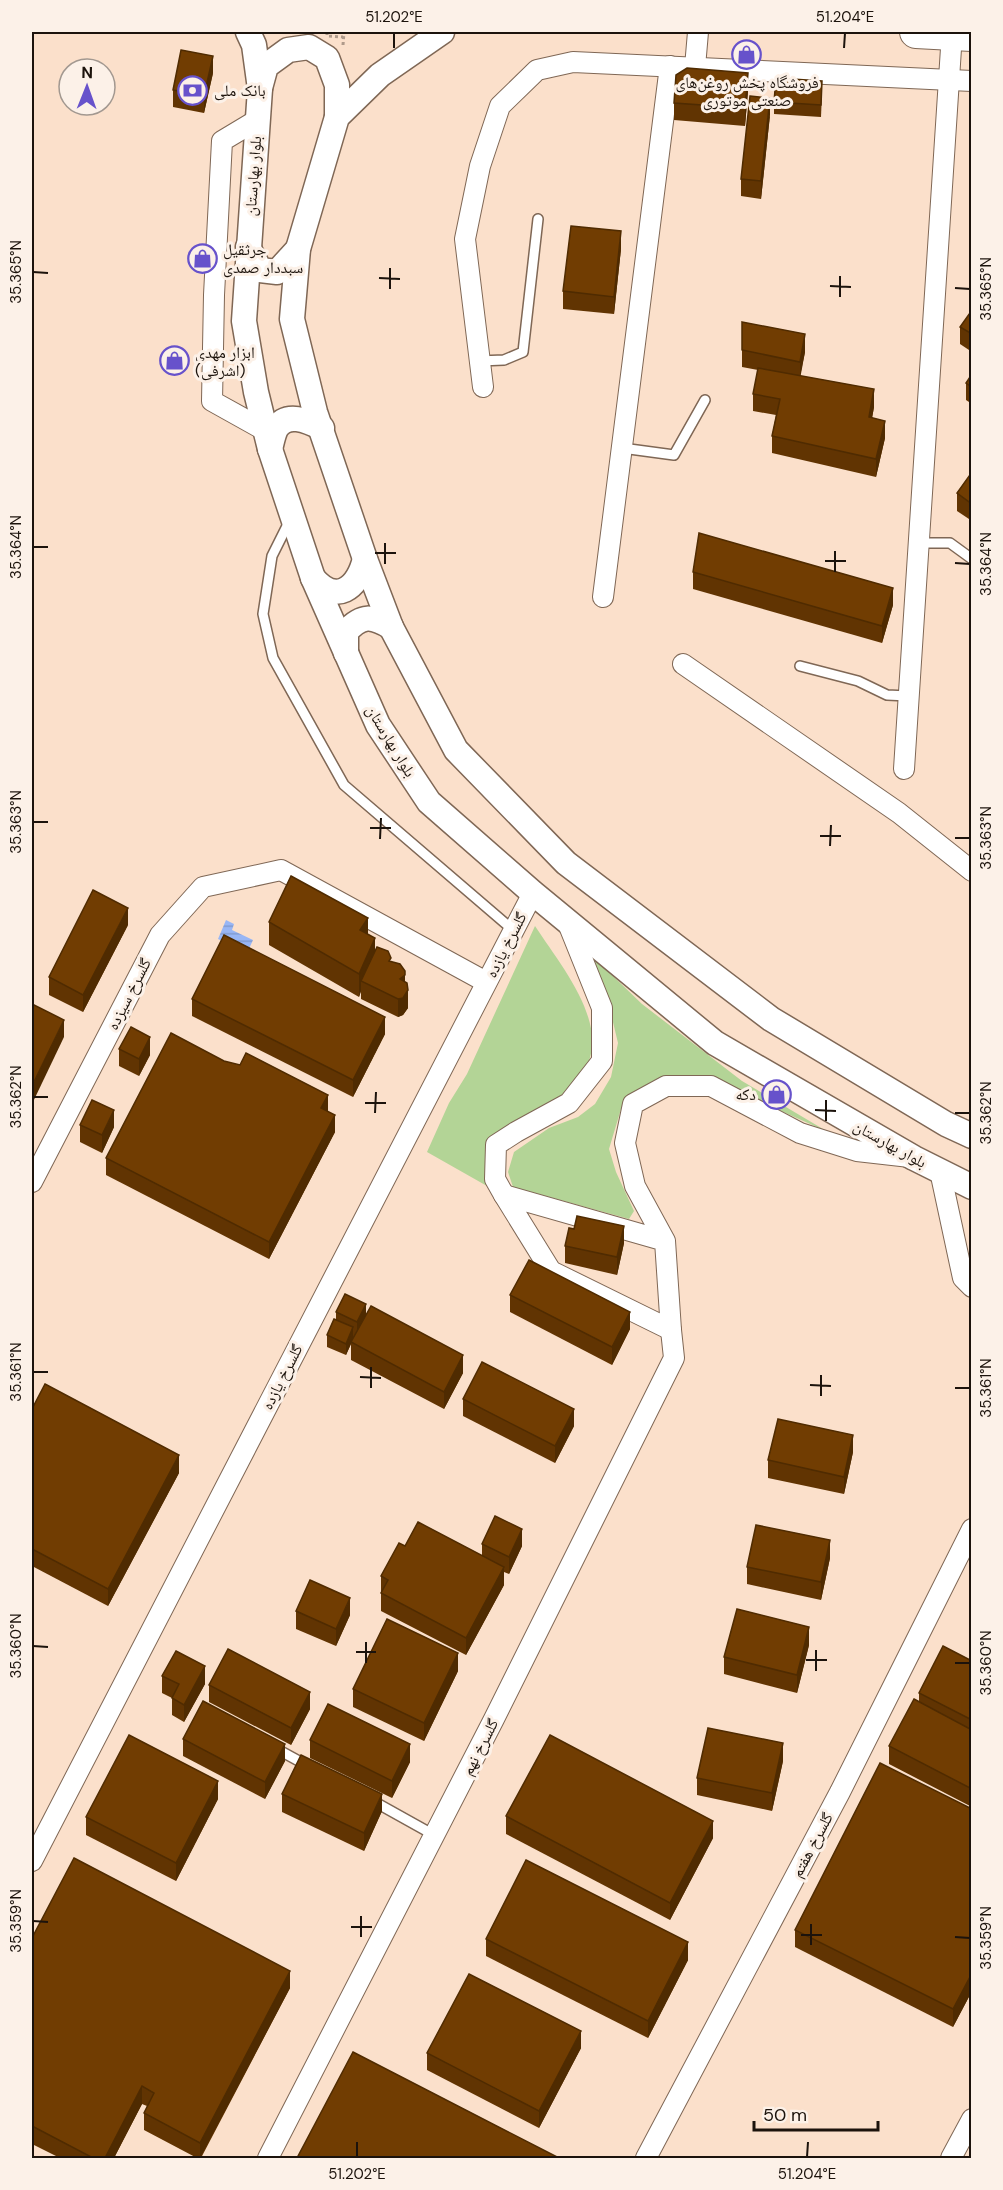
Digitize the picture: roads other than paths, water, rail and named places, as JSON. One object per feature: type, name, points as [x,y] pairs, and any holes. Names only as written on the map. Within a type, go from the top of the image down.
[{"type":"highway","points":[[916,32],[962,34]]},
{"type":"street","name":"بلوار بهارستان","points":[[248,32],[254,45],[260,89],[244,321],[256,392],[268,440],[313,578],[378,725],[429,802],[532,893],[715,1043],[914,1158],[972,1187]]},
{"type":"street","points":[[337,117],[381,75],[442,32]]},
{"type":"street","points":[[695,67],[698,32]]},
{"type":"street","points":[[904,769],[949,80],[962,34]]},
{"type":"street","points":[[260,89],[266,66],[288,50],[309,47],[327,58],[337,85],[337,117],[297,249],[292,320],[315,412],[365,559],[391,627],[456,750],[566,863],[771,1019],[946,1124],[972,1136]]},
{"type":"street","points":[[483,387],[465,239],[480,166],[500,106],[537,70],[573,63],[972,81]]},
{"type":"street","points":[[603,597],[670,66]]},
{"type":"street","points":[[257,120],[222,141],[214,295],[212,401],[268,440],[277,427],[290,419],[305,419],[322,428]]},
{"type":"street","points":[[248,247],[260,270],[277,272],[297,249]]},
{"type":"street","points":[[214,295],[245,295]]},
{"type":"street","points":[[313,578],[321,587],[334,591],[346,590],[356,582],[362,572],[365,559]]},
{"type":"street","points":[[346,654],[346,632],[360,619],[375,618],[391,627]]},
{"type":"street","points":[[683,664],[899,813],[972,871]]},
{"type":"street","name":"گلسرخ سیزده","points":[[32,1182],[160,935],[203,887],[281,870],[486,982]]},
{"type":"street","name":"گلسرخ یازده","points":[[32,1861],[532,893]]},
{"type":"street","points":[[566,919],[602,1008],[602,1060],[569,1103],[496,1145],[495,1179],[550,1271],[671,1330]]},
{"type":"street","points":[[665,1241],[635,1186],[625,1143],[633,1104],[666,1086],[711,1086],[800,1133],[857,1151],[914,1158]]},
{"type":"street","points":[[940,1171],[963,1278],[972,1287]]},
{"type":"street","points":[[504,1195],[665,1241]]},
{"type":"street","name":"گلسرخ نهم","points":[[268,2158],[494,1719],[674,1358],[665,1241]]},
{"type":"street","name":"گلسرخ هفتم","points":[[646,2158],[840,1792],[972,1529]]},
{"type":"street","points":[[951,2158],[972,2119]]},
{"type":"lane","points":[[480,361],[504,360],[523,352],[538,219]]},
{"type":"lane","points":[[622,448],[674,455],[705,400]]},
{"type":"lane","points":[[292,515],[272,556],[263,614],[273,658],[344,785],[513,930]]},
{"type":"lane","points":[[918,543],[950,543],[972,559]]},
{"type":"lane","points":[[800,666],[858,681],[887,695],[908,696]]},
{"type":"lane","points":[[261,1741],[312,1768]]},
{"type":"lane","points":[[363,1796],[434,1835]]},
{"type":"water","points":[[226,920],[234,924],[232,930],[253,940],[247,953],[218,939]]},
{"type":"place","name":"فروشگاه پخش روغن‌های صنعتی موتوری","points":[[747,54]]},
{"type":"place","name":"بانک ملی","points":[[193,90]]},
{"type":"place","name":"جرثقیل سبددار صمدی","points":[[202,258]]},
{"type":"place","name":"ابزار مهدی (اشرفی)","points":[[174,361]]},
{"type":"place","name":"دکه","points":[[777,1094]]}]
